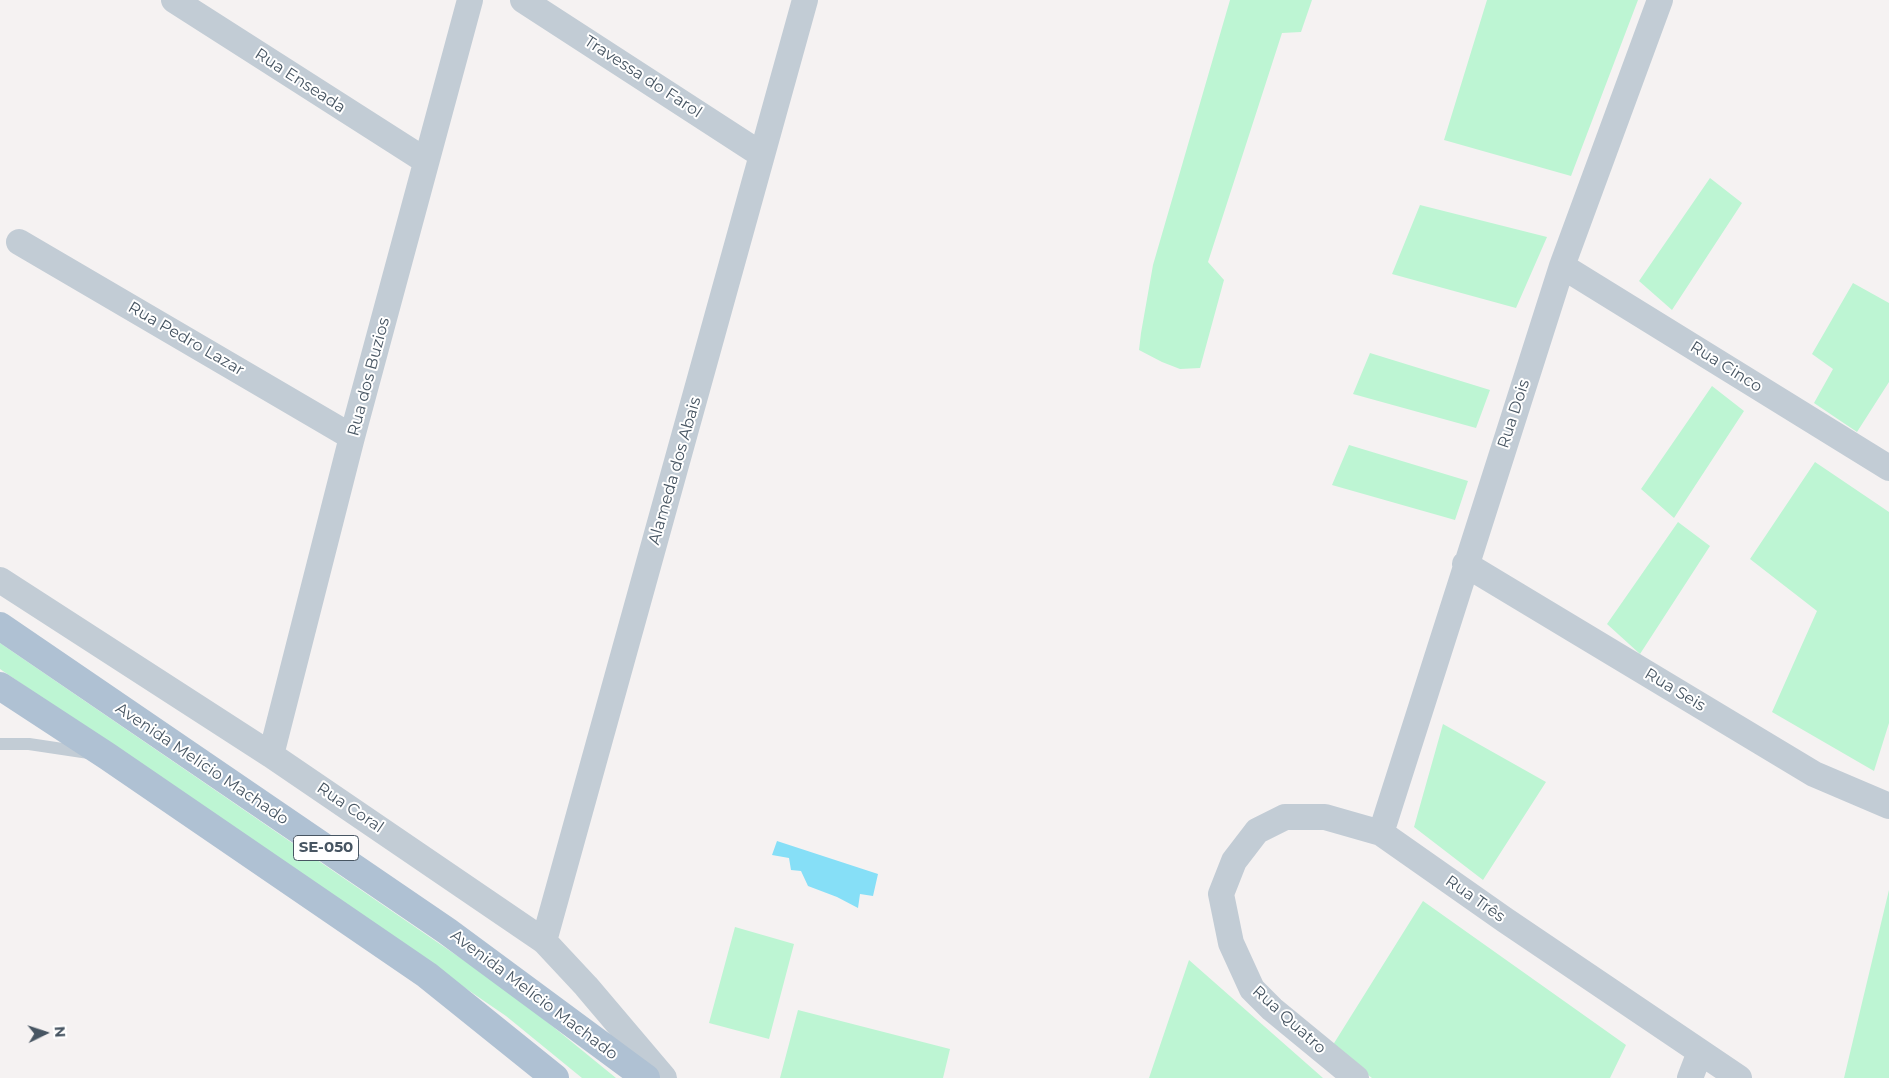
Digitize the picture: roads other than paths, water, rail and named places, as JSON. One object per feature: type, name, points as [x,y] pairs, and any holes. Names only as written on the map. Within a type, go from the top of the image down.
[{"type":"main road","name":"Avenida Melício Machado","points":[[0,626],[446,931],[646,1078]]},
{"type":"main road","name":"SE-050","points":[[0,686],[428,975],[556,1078]]},
{"type":"street","name":"Rua Enseada","points":[[174,0],[426,161]]},
{"type":"street","name":"Rua dos Buzios","points":[[271,755],[352,437],[470,0]]},
{"type":"street","name":"Travessa do Farol","points":[[524,0],[762,155]]},
{"type":"street","name":"Alameda dos Abais","points":[[544,941],[805,0]]},
{"type":"street","name":"Rua Dois","points":[[1381,833],[1465,564],[1562,266],[1660,0]]},
{"type":"street","name":"Rua Pedro Lazar","points":[[19,242],[352,437]]},
{"type":"street","name":"Rua Cinco","points":[[1562,266],[1889,468]]},
{"type":"street","name":"Rua Seis","points":[[1465,564],[1814,774],[1889,806]]},
{"type":"street","name":"Rua Coral","points":[[0,580],[271,755],[544,941],[586,986],[664,1078]]},
{"type":"street","name":"Rua Três","points":[[1221,894],[1234,861],[1257,831],[1285,817],[1325,817],[1381,833],[1505,920],[1740,1078]]},
{"type":"street","name":"Rua Quatro","points":[[1221,894],[1231,943],[1252,988],[1272,1009],[1356,1078]]},
{"type":"street","points":[[1690,1078],[1700,1052]]},
{"type":"lane","points":[[0,744],[29,744],[106,756]]},
{"type":"water","points":[[777,841],[878,874],[873,896],[860,894],[858,908],[837,897],[808,886],[801,871],[791,870],[789,858],[772,855]]}]
